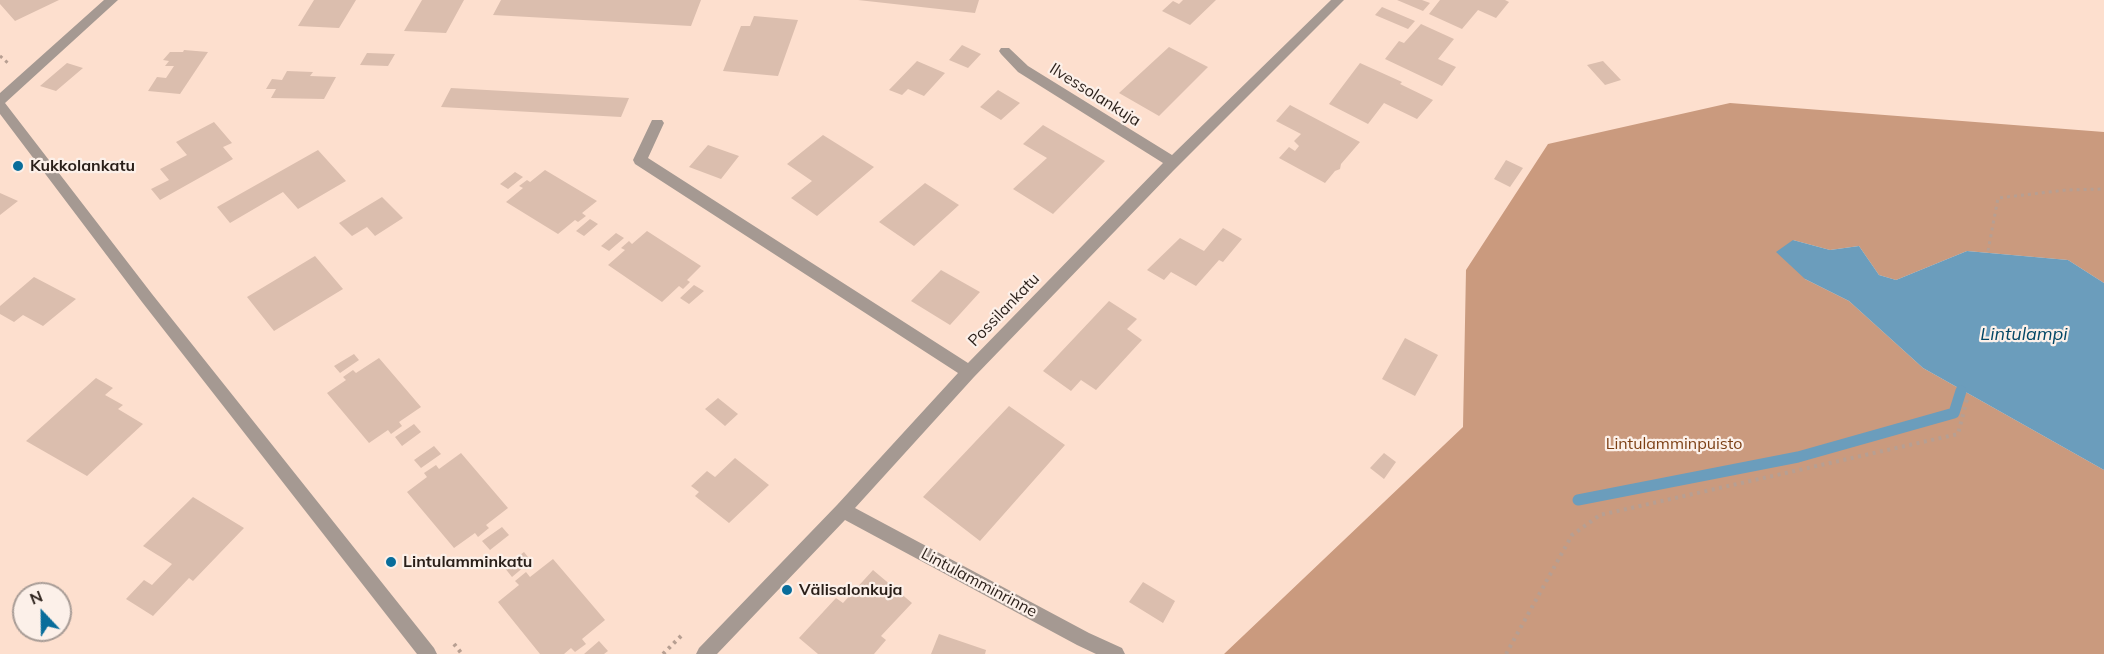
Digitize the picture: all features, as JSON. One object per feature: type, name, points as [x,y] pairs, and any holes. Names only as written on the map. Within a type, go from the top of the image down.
[{"type":"street","points":[[0,100],[112,0]]},
{"type":"street","name":"Possilankatu","points":[[705,654],[843,510],[969,372],[1173,162],[1338,0]]},
{"type":"street","name":"Ilvessolankuja","points":[[1005,51],[1023,69],[1173,162]]},
{"type":"street","points":[[0,105],[147,298],[428,654]]},
{"type":"street","points":[[657,123],[640,160],[969,372]]},
{"type":"street","name":"Lintulamminrinne","points":[[843,510],[1083,639],[1116,654]]},
{"type":"path","points":[[1988,251],[1998,198],[2066,190],[2104,189]]},
{"type":"path","points":[[1506,654],[1572,535],[1600,515],[1958,434],[1968,395]]},
{"type":"green space","name":"Lintulamminpuisto","points":[[1730,103],[2104,132],[2104,283],[2068,260],[1967,251],[1896,280],[1879,275],[1859,246],[1830,250],[1793,240],[1805,279],[1849,301],[1923,368],[2104,470],[2104,654],[1224,654],[1463,427],[1466,270],[1548,144]]},
{"type":"water","name":"Lintulampi","points":[[1793,240],[1830,250],[1859,246],[1879,275],[1896,280],[1967,251],[2068,260],[2104,283],[2104,470],[1923,368],[1849,301],[1805,279],[1776,252]]},
{"type":"building","points":[[0,0],[59,0],[15,21],[0,4]]},
{"type":"building","points":[[314,0],[356,0],[339,28],[298,26]]},
{"type":"building","points":[[422,0],[464,0],[446,33],[404,31]]},
{"type":"building","points":[[501,0],[701,0],[691,26],[493,15]]},
{"type":"building","points":[[858,0],[979,0],[975,13]]},
{"type":"building","points":[[1183,0],[1216,0],[1190,25],[1162,11],[1173,1],[1179,4]]},
{"type":"building","points":[[1397,0],[1422,0],[1430,3],[1423,11]]},
{"type":"building","points":[[1440,0],[1505,0],[1509,2],[1496,18],[1478,10],[1462,29],[1429,14]]},
{"type":"building","points":[[1382,7],[1415,21],[1408,29],[1375,15]]},
{"type":"building","points":[[754,16],[798,20],[778,76],[723,71],[741,26],[750,26]]},
{"type":"building","points":[[1421,24],[1454,39],[1438,59],[1456,67],[1442,86],[1385,59],[1399,41],[1404,43]]},
{"type":"building","points":[[962,45],[981,54],[968,68],[949,60]]},
{"type":"building","points":[[1169,47],[1208,67],[1159,116],[1119,93]]},
{"type":"building","points":[[184,50],[208,52],[180,94],[148,91],[157,77],[166,78],[174,66],[165,66],[169,61],[163,60],[170,52],[183,52]]},
{"type":"building","points":[[367,53],[395,54],[388,66],[360,65]]},
{"type":"building","points":[[917,61],[945,73],[924,96],[908,89],[902,95],[889,90]]},
{"type":"building","points":[[1603,61],[1621,80],[1605,85],[1587,65]]},
{"type":"building","points":[[67,63],[83,68],[56,91],[40,86]]},
{"type":"building","points":[[1360,63],[1402,82],[1400,84],[1433,100],[1417,119],[1384,103],[1368,124],[1329,104]]},
{"type":"building","points":[[287,71],[313,72],[310,76],[336,77],[324,99],[271,98],[276,89],[266,89],[272,79],[282,80]]},
{"type":"building","points":[[451,88],[629,98],[621,117],[441,107]]},
{"type":"building","points":[[998,90],[1020,103],[1001,120],[980,107]]},
{"type":"building","points":[[1290,105],[1360,142],[1341,164],[1340,169],[1335,171],[1325,183],[1279,158],[1289,147],[1295,151],[1299,146],[1294,141],[1301,134],[1276,121]]},
{"type":"building","points":[[214,122],[232,143],[223,147],[233,159],[160,200],[151,189],[169,180],[160,169],[187,155],[176,142]]},
{"type":"building","points":[[1043,125],[1105,161],[1053,214],[1013,189],[1047,158],[1023,144]]},
{"type":"building","points":[[823,135],[874,167],[817,216],[791,198],[812,181],[787,164]]},
{"type":"building","points":[[708,145],[739,156],[721,179],[689,167]]},
{"type":"building","points":[[318,150],[346,181],[298,209],[283,192],[230,223],[217,207]]},
{"type":"building","points":[[1506,160],[1523,168],[1510,187],[1494,179]]},
{"type":"building","points":[[545,170],[597,201],[582,213],[586,216],[578,222],[575,220],[558,234],[506,202],[523,188],[519,186],[527,180],[530,182]]},
{"type":"building","points":[[515,172],[523,177],[508,189],[500,184]]},
{"type":"building","points":[[925,183],[959,205],[914,246],[879,222]]},
{"type":"building","points":[[0,193],[18,201],[0,215]]},
{"type":"building","points":[[382,197],[403,218],[375,236],[367,227],[352,236],[339,223]]},
{"type":"building","points":[[590,219],[598,224],[584,236],[576,231]]},
{"type":"building","points":[[1223,228],[1242,239],[1223,262],[1219,260],[1196,286],[1171,272],[1164,280],[1147,270],[1180,238],[1204,251]]},
{"type":"building","points":[[647,231],[701,266],[687,280],[690,282],[683,289],[679,286],[662,302],[608,265],[625,250],[621,248],[629,241],[632,244]]},
{"type":"building","points":[[616,233],[624,238],[609,251],[601,246]]},
{"type":"building","points":[[315,256],[343,289],[274,331],[247,297]]},
{"type":"building","points":[[941,270],[980,292],[950,325],[911,301]]},
{"type":"building","points":[[34,277],[76,299],[43,326],[23,315],[14,322],[0,314],[0,306]]},
{"type":"building","points":[[694,285],[704,291],[689,304],[680,298]]},
{"type":"building","points":[[1109,301],[1137,319],[1127,329],[1142,340],[1096,390],[1081,380],[1071,391],[1043,371]]},
{"type":"building","points":[[1405,338],[1438,355],[1415,396],[1382,379]]},
{"type":"building","points":[[354,354],[359,360],[340,373],[334,366]]},
{"type":"building","points":[[379,358],[421,407],[399,422],[402,426],[391,434],[388,430],[369,443],[327,393],[346,380],[343,377],[353,370],[356,373]]},
{"type":"building","points":[[96,378],[113,388],[105,395],[123,405],[118,409],[143,424],[87,476],[26,441]]},
{"type":"building","points":[[718,398],[738,414],[725,426],[705,409]]},
{"type":"building","points":[[1009,406],[1065,445],[980,541],[923,497]]},
{"type":"building","points":[[414,424],[421,432],[402,446],[395,437]]},
{"type":"building","points":[[434,446],[441,454],[421,468],[414,460]]},
{"type":"building","points":[[461,453],[508,508],[486,525],[489,528],[478,537],[475,533],[454,548],[407,492],[427,477],[424,473],[436,465],[439,469]]},
{"type":"building","points":[[1384,453],[1396,462],[1384,479],[1370,468]]},
{"type":"building","points":[[735,458],[769,485],[729,523],[695,496],[699,492],[691,486],[707,471],[715,477]]},
{"type":"building","points":[[193,497],[244,528],[193,581],[189,578],[153,616],[126,599],[144,580],[152,585],[172,564],[143,546]]},
{"type":"building","points":[[502,527],[509,535],[490,550],[482,541]]},
{"type":"building","points":[[524,552],[531,561],[512,577],[504,567]]},
{"type":"building","points":[[553,559],[605,620],[582,639],[586,644],[575,652],[571,648],[564,654],[540,654],[498,602],[519,585],[515,581],[526,572],[530,577]]},
{"type":"building","points":[[873,570],[912,603],[881,636],[886,640],[874,654],[818,654],[799,638],[836,598],[843,603]]},
{"type":"building","points":[[1143,582],[1175,601],[1163,623],[1129,602]]},
{"type":"building","points":[[939,634],[986,650],[985,654],[931,654]]},
{"type":"building","points":[[599,641],[608,651],[604,654],[584,654]]},
{"type":"waterway","points":[[1578,500],[1798,457],[1954,413],[1961,391]]},
{"type":"place","name":"Kukkolankatu","points":[[18,166]]},
{"type":"place","name":"Lintulamminkatu","points":[[391,562]]},
{"type":"place","name":"Välisalonkuja","points":[[787,590]]}]
